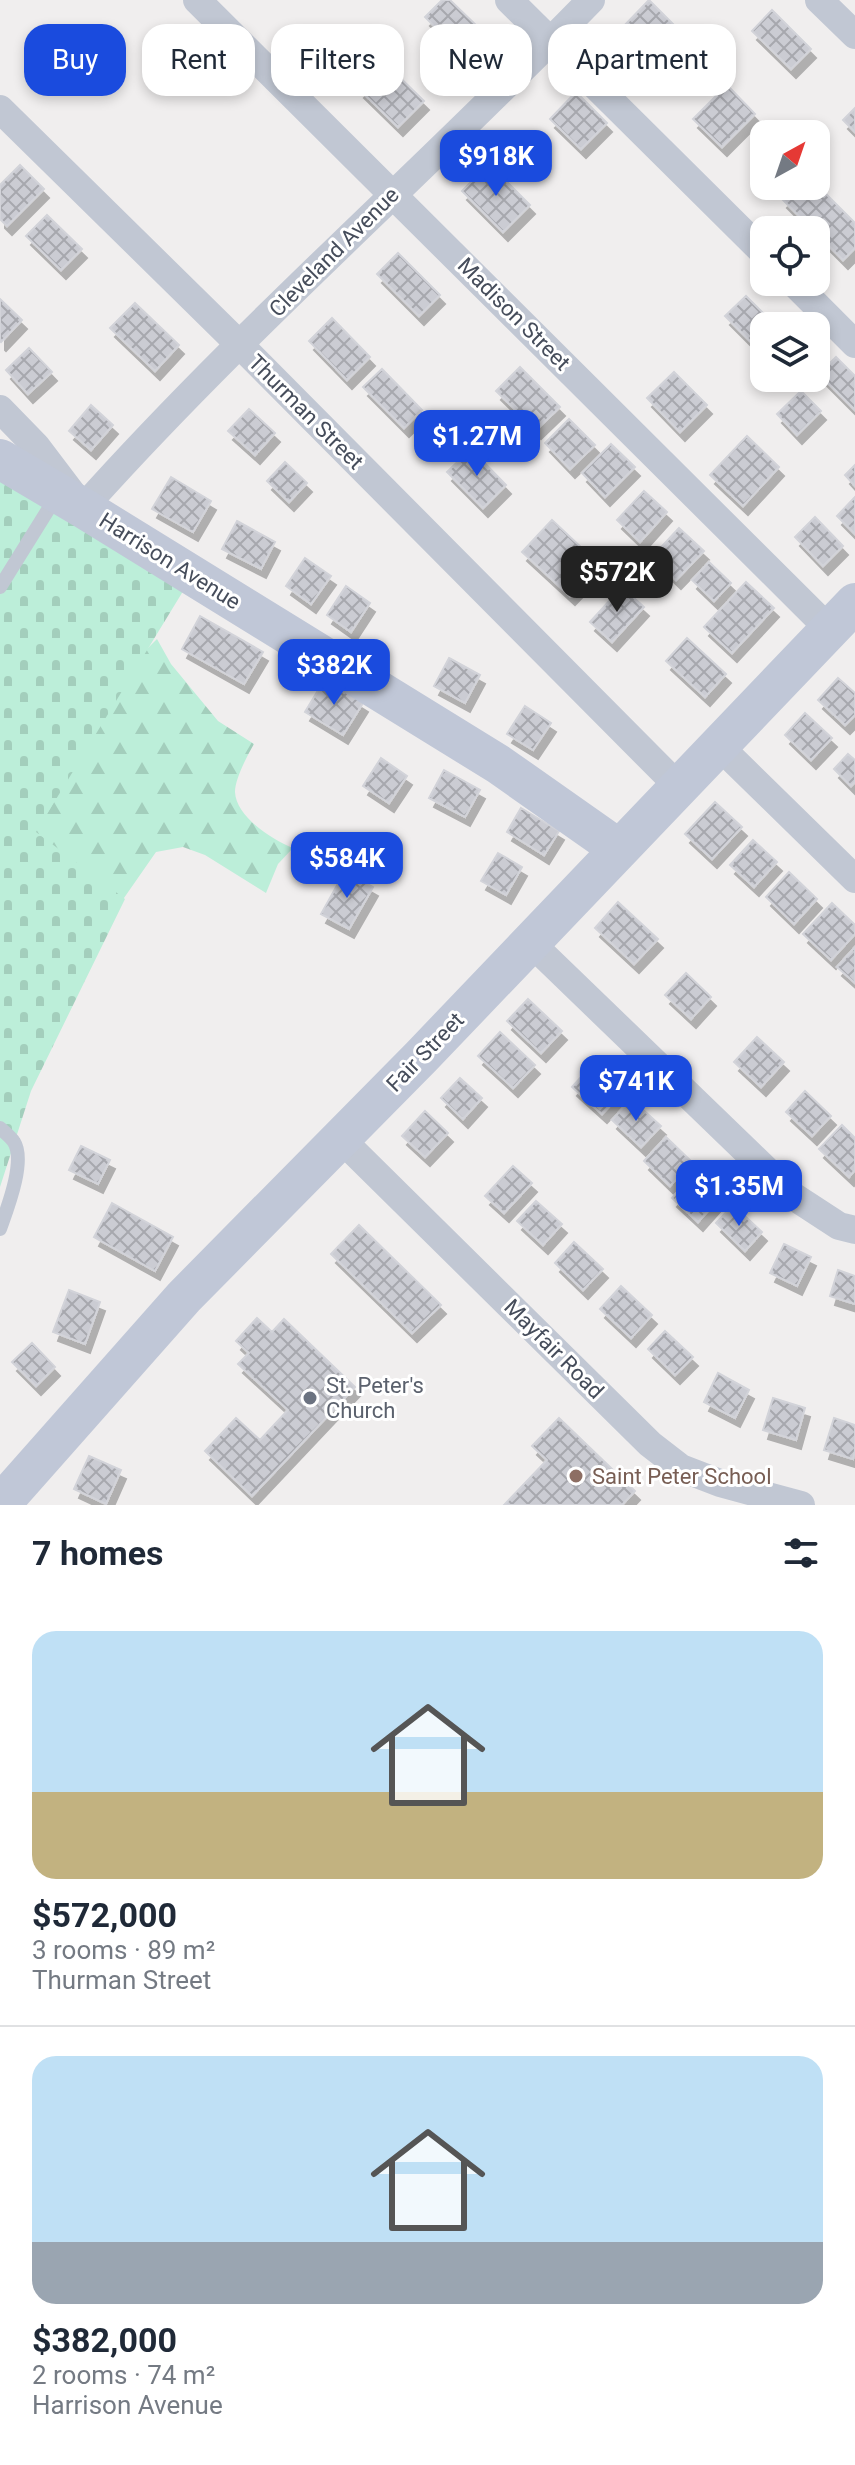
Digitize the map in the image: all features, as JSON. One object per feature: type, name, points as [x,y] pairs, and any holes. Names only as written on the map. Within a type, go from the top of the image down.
[{"type":"street","name":"Madison Street","points":[[197,0],[393,193],[842,617]]},
{"type":"street","points":[[509,0],[548,39]]},
{"type":"street","name":"Cleveland Avenue","points":[[568,24],[591,0]]},
{"type":"street","points":[[819,0],[855,35]]},
{"type":"street","name":"Cleveland Avenue","points":[[70,500],[125,461],[393,193],[548,45]]},
{"type":"street","points":[[606,96],[750,239]]},
{"type":"street","name":"Thurman Street","points":[[0,109],[240,345],[678,786]]},
{"type":"street","points":[[807,296],[855,344]]},
{"type":"street","points":[[0,409],[36,446],[70,500]]},
{"type":"street","name":"Harrison Avenue","points":[[0,459],[498,764],[619,849]]},
{"type":"street","name":"Fair Street","points":[[0,1505],[184,1297],[341,1139],[842,617]]},
{"type":"street","points":[[718,745],[855,879]]},
{"type":"street","points":[[530,942],[793,1196],[839,1226],[855,1230]]},
{"type":"street","name":"Mayfair Road","points":[[341,1139],[661,1452],[681,1468],[720,1483],[801,1505]]},
{"type":"lane","points":[[0,587],[70,500]]},
{"type":"lane","points":[[0,1128],[16,1143],[18,1165],[0,1229]]},
{"type":"green space","points":[[0,479],[185,588],[36,832],[125,899],[31,1091],[0,1187]]},
{"type":"green space","points":[[157,639],[171,664],[218,721],[254,744],[237,781],[237,801],[257,826],[293,848],[278,864],[266,893],[205,855],[183,847],[156,852],[117,908],[35,848],[14,806],[131,665]]},
{"type":"building","points":[[442,0],[450,0],[475,24],[432,24],[425,17]]},
{"type":"building","points":[[649,0],[673,24],[626,24]]},
{"type":"building","points":[[772,10],[811,49],[791,69],[752,31]]},
{"type":"building","points":[[404,82],[424,101],[398,127],[366,96],[404,96]]},
{"type":"building","points":[[736,94],[755,114],[722,147],[693,119],[716,96]]},
{"type":"building","points":[[572,96],[580,96],[607,123],[581,149],[550,119]]},
{"type":"building","points":[[855,108],[855,132],[843,120]]},
{"type":"building","points":[[489,164],[530,205],[503,232],[462,191]]},
{"type":"building","points":[[20,165],[44,189],[7,226],[0,219],[0,185]]},
{"type":"building","points":[[830,198],[855,223],[855,248],[843,260],[830,247],[830,216],[799,216],[783,200]]},
{"type":"building","points":[[47,215],[82,249],[61,270],[26,236]]},
{"type":"building","points":[[398,253],[440,295],[419,316],[377,274]]},
{"type":"building","points":[[746,296],[762,312],[750,312],[750,341],[725,316]]},
{"type":"building","points":[[0,299],[22,320],[1,342],[0,341]]},
{"type":"building","points":[[135,303],[179,345],[155,371],[110,328]]},
{"type":"building","points":[[332,318],[370,357],[347,380],[309,341]]},
{"type":"building","points":[[29,348],[52,372],[28,394],[6,370]]},
{"type":"building","points":[[836,357],[855,376],[855,410],[830,385],[830,363]]},
{"type":"building","points":[[520,367],[560,407],[536,430],[496,391]]},
{"type":"building","points":[[382,369],[422,410],[404,428],[363,387]]},
{"type":"building","points":[[674,372],[707,405],[680,432],[647,398]]},
{"type":"building","points":[[800,392],[821,411],[797,435],[777,414]]},
{"type":"building","points":[[91,405],[113,425],[91,450],[69,431]]},
{"type":"building","points":[[249,409],[275,433],[255,455],[228,431]]},
{"type":"building","points":[[569,419],[595,445],[570,469],[545,443]]},
{"type":"building","points":[[747,436],[779,467],[743,506],[710,475]]},
{"type":"building","points":[[611,444],[635,467],[605,497],[582,473]]},
{"type":"building","points":[[471,449],[506,485],[483,508],[447,472]]},
{"type":"building","points":[[285,462],[307,483],[289,502],[267,481]]},
{"type":"building","points":[[855,465],[855,486],[845,475]]},
{"type":"building","points":[[171,477],[211,501],[193,532],[152,509]]},
{"type":"building","points":[[644,491],[667,512],[640,542],[617,520]]},
{"type":"building","points":[[855,497],[855,534],[837,516]]},
{"type":"building","points":[[815,517],[843,546],[823,566],[795,537]]},
{"type":"building","points":[[552,520],[600,565],[570,596],[522,552]]},
{"type":"building","points":[[237,521],[275,542],[261,569],[222,549]]},
{"type":"building","points":[[679,528],[704,551],[676,580],[652,557]]},
{"type":"building","points":[[305,558],[331,576],[311,604],[286,586]]},
{"type":"building","points":[[709,562],[731,583],[714,601],[692,580]]},
{"type":"building","points":[[746,582],[774,608],[732,653],[704,627]]},
{"type":"building","points":[[346,586],[370,603],[351,632],[327,615]]},
{"type":"building","points":[[622,587],[644,607],[612,642],[590,622]]},
{"type":"building","points":[[200,616],[263,652],[244,684],[182,649]]},
{"type":"building","points":[[687,638],[726,674],[705,697],[666,661]]},
{"type":"building","points":[[449,658],[480,675],[465,703],[434,686]]},
{"type":"building","points":[[838,678],[855,693],[855,715],[845,725],[818,700]]},
{"type":"building","points":[[325,679],[363,703],[343,735],[305,712]]},
{"type":"building","points":[[525,706],[551,723],[533,750],[507,734]]},
{"type":"building","points":[[805,713],[832,738],[811,760],[785,735]]},
{"type":"building","points":[[848,754],[855,760],[855,782],[851,786],[834,769]]},
{"type":"building","points":[[381,758],[407,776],[389,803],[363,786]]},
{"type":"building","points":[[444,770],[480,790],[465,817],[429,798]]},
{"type":"building","points":[[715,802],[742,827],[712,859],[685,834]]},
{"type":"building","points":[[521,808],[559,831],[544,855],[507,832]]},
{"type":"building","points":[[753,840],[777,862],[754,887],[730,865]]},
{"type":"building","points":[[498,853],[522,867],[506,895],[481,881]]},
{"type":"building","points":[[345,871],[373,887],[349,929],[321,914]]},
{"type":"building","points":[[789,872],[817,899],[794,924],[766,897]]},
{"type":"building","points":[[618,902],[658,939],[634,964],[595,928]]},
{"type":"building","points":[[832,903],[855,925],[855,934],[831,960],[803,934]]},
{"type":"building","points":[[855,947],[855,983],[837,967]]},
{"type":"building","points":[[686,973],[711,997],[691,1019],[665,995]]},
{"type":"building","points":[[528,999],[562,1031],[541,1053],[507,1021]]},
{"type":"building","points":[[500,1032],[535,1065],[513,1088],[478,1056]]},
{"type":"building","points":[[757,1037],[784,1062],[761,1087],[734,1062]]},
{"type":"building","points":[[592,1065],[622,1093],[602,1114],[572,1087]]},
{"type":"building","points":[[460,1078],[482,1098],[463,1119],[441,1098]]},
{"type":"building","points":[[805,1091],[831,1116],[812,1136],[786,1112]]},
{"type":"building","points":[[631,1099],[661,1126],[641,1147],[612,1120]]},
{"type":"building","points":[[425,1111],[448,1133],[425,1157],[402,1136]]},
{"type":"building","points":[[842,1125],[855,1138],[855,1170],[849,1177],[819,1149]]},
{"type":"building","points":[[666,1137],[692,1162],[670,1186],[644,1161]]},
{"type":"building","points":[[81,1146],[110,1160],[98,1184],[69,1170]]},
{"type":"building","points":[[513,1166],[532,1183],[504,1213],[485,1196]]},
{"type":"building","points":[[697,1171],[722,1195],[698,1222],[672,1198]]},
{"type":"building","points":[[536,1201],[562,1224],[543,1245],[517,1221]]},
{"type":"building","points":[[112,1203],[173,1237],[155,1271],[94,1237]]},
{"type":"building","points":[[733,1205],[762,1232],[745,1251],[716,1223]]},
{"type":"building","points":[[359,1225],[441,1305],[412,1333],[331,1254]]},
{"type":"building","points":[[574,1242],[603,1269],[583,1290],[555,1263]]},
{"type":"building","points":[[784,1244],[811,1257],[797,1286],[770,1273]]},
{"type":"building","points":[[838,1270],[855,1276],[855,1304],[830,1296]]},
{"type":"building","points":[[621,1286],[652,1315],[631,1338],[600,1309]]},
{"type":"building","points":[[69,1290],[100,1302],[85,1344],[53,1332]]},
{"type":"building","name":"St. Peter's Church","points":[[257,1318],[272,1332],[284,1319],[355,1387],[252,1496],[205,1451],[236,1418],[260,1440],[288,1410],[238,1364],[249,1353],[236,1341]]},
{"type":"building","points":[[665,1331],[693,1357],[675,1375],[648,1349]]},
{"type":"building","points":[[32,1343],[55,1367],[36,1386],[12,1362]]},
{"type":"building","points":[[718,1373],[749,1390],[735,1418],[704,1402]]},
{"type":"building","points":[[773,1398],[805,1408],[796,1440],[763,1430]]},
{"type":"building","name":"Saint Peter School","points":[[559,1418],[635,1491],[622,1505],[504,1505],[547,1460],[532,1446]]},
{"type":"building","points":[[834,1418],[855,1425],[853,1459],[824,1450]]},
{"type":"building","points":[[89,1456],[121,1470],[106,1504],[74,1489]]},
{"type":"place","name":"St. Peter's Church","points":[[310,1398]]},
{"type":"place","name":"Saint Peter School","points":[[576,1476]]}]
